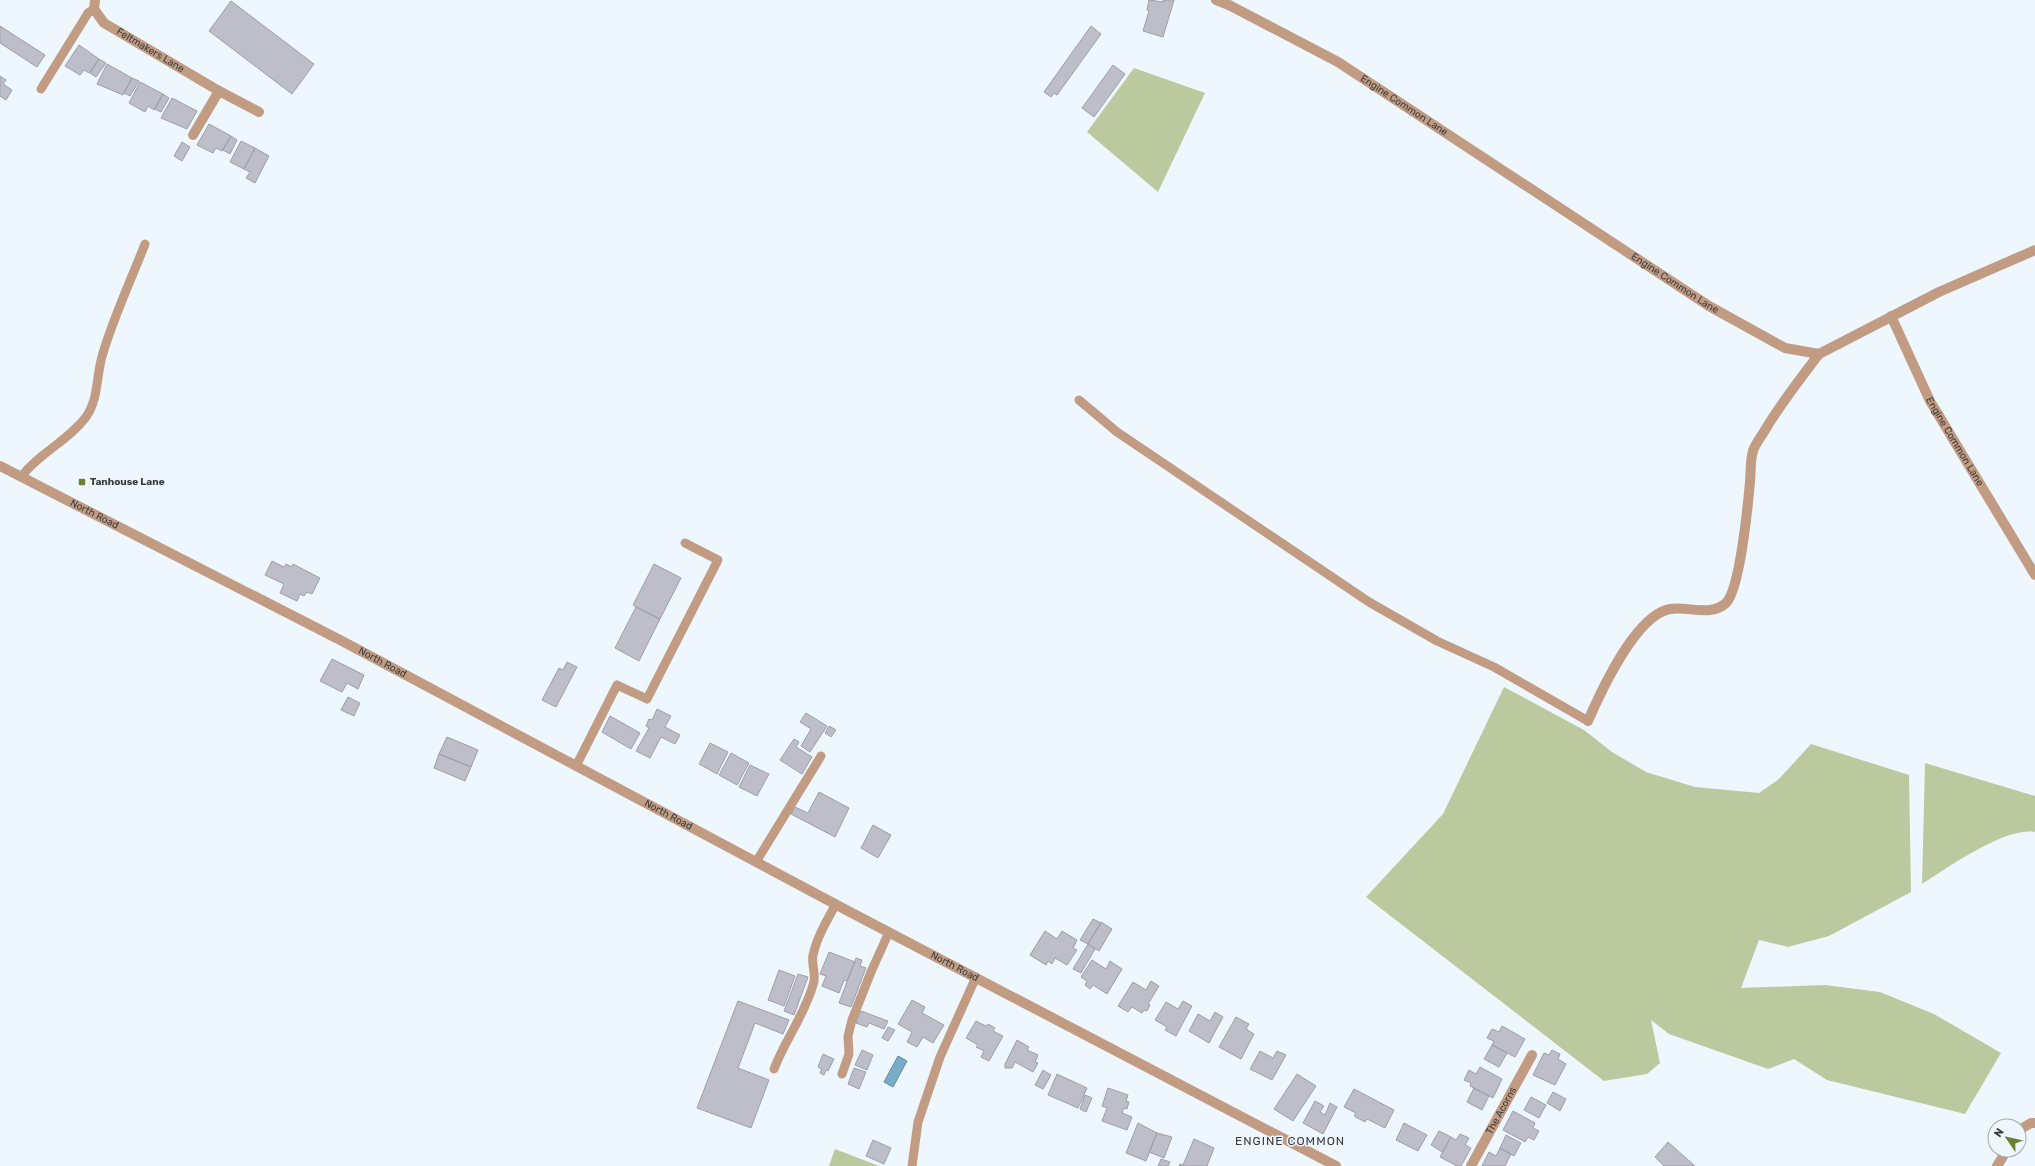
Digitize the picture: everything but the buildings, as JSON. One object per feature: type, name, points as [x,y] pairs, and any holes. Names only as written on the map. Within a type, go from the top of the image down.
[{"type":"street","name":"Engine Common Lane","points":[[1216,0],[1229,5],[1338,62],[1709,306],[1785,348],[1819,354]]},
{"type":"street","name":"Feltmakers Lane","points":[[95,5],[104,23],[219,91],[259,112]]},
{"type":"street","points":[[193,135],[219,91]]},
{"type":"street","points":[[1588,721],[1598,698],[1618,662],[1641,627],[1651,618],[1656,614],[1670,609],[1713,610],[1726,602],[1733,590],[1736,576],[1746,518],[1753,451],[1782,402],[1819,354],[1939,292],[2035,250]]},
{"type":"street","name":"Engine Common Lane","points":[[1891,316],[1930,401],[2035,575]]},
{"type":"street","name":"North Road","points":[[0,466],[342,640],[756,862],[1336,1166]]},
{"type":"street","name":"The Acorns","points":[[1471,1166],[1532,1055]]},
{"type":"lane","points":[[41,89],[88,13],[95,5]]},
{"type":"lane","points":[[21,477],[31,463],[75,429],[86,417],[93,404],[103,352],[145,244]]},
{"type":"lane","points":[[1079,400],[1117,432],[1369,602],[1437,641],[1494,667],[1588,721]]},
{"type":"lane","points":[[576,766],[617,684],[647,699],[718,560],[685,543]]},
{"type":"lane","points":[[756,862],[821,756]]},
{"type":"lane","points":[[774,1069],[783,1047],[798,1023],[808,1000],[814,983],[813,955],[820,934],[836,904]]},
{"type":"lane","points":[[842,1074],[849,1054],[848,1036],[852,1020],[870,972],[890,932]]},
{"type":"lane","points":[[912,1166],[918,1122],[940,1057],[976,977]]},
{"type":"green space","points":[[1134,68],[1205,93],[1158,192],[1087,132]]},
{"type":"green space","points":[[1504,687],[1584,730],[1612,752],[1646,772],[1695,787],[1759,793],[1779,779],[1811,744],[1909,775],[1911,892],[1829,936],[1788,947],[1759,940],[1741,988],[1825,985],[1880,992],[1934,1014],[2001,1053],[1965,1114],[1827,1080],[1794,1059],[1768,1069],[1669,1034],[1651,1020],[1660,1063],[1647,1074],[1604,1081],[1366,897],[1443,814]]},
{"type":"green space","points":[[1925,763],[2035,796],[2035,832],[2023,832],[2009,835],[1993,842],[1961,859],[1922,884]]},
{"type":"green space","points":[[835,1149],[879,1166],[829,1166]]},
{"type":"water","points":[[898,1056],[907,1061],[893,1087],[884,1082]]},
{"type":"place","name":"Tanhouse Lane","points":[[82,482]]},
{"type":"district","name":"ENGINE COMMON","points":[[1290,1141]]}]
